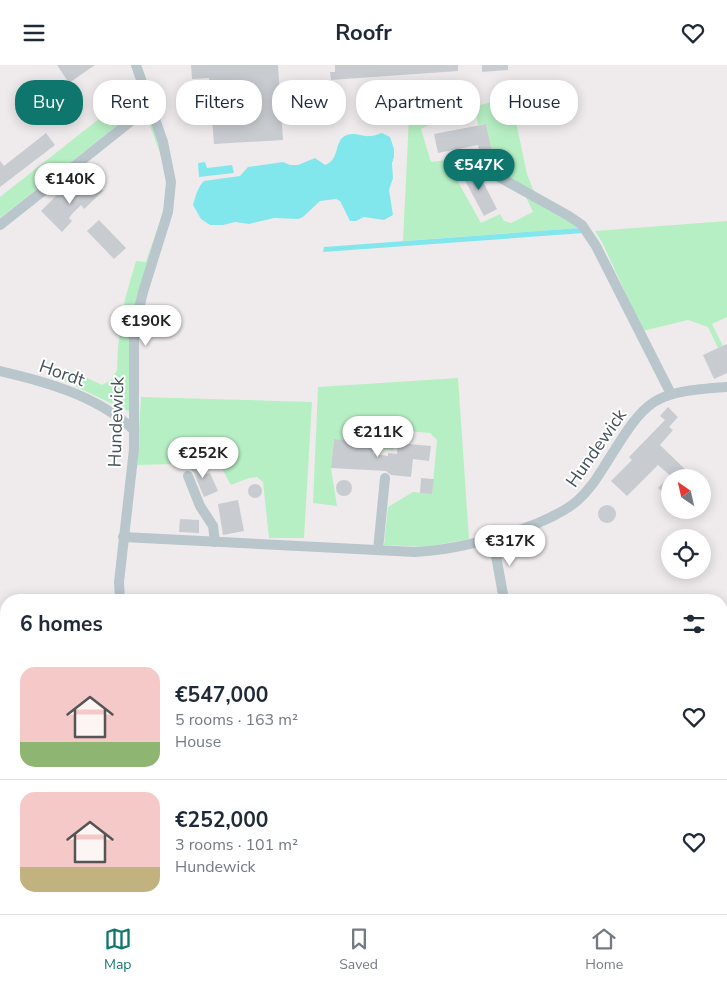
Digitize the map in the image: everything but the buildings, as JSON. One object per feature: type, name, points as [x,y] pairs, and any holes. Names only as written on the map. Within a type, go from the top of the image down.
[{"type":"street","name":"Hundewick","points":[[136,65],[141,80]]},
{"type":"street","points":[[0,225],[126,125]]},
{"type":"street","name":"Hundewick","points":[[120,594],[119,582],[134,430],[135,322],[171,200],[168,164],[156,125]]},
{"type":"street","points":[[472,162],[582,225],[599,251],[671,394]]},
{"type":"street","name":"Hordt","points":[[0,371],[73,392],[120,417],[134,430]]},
{"type":"street","name":"Hundewick","points":[[123,537],[378,550],[434,551],[492,539],[553,516],[577,501],[590,489],[634,419],[657,399],[685,390],[727,387]]},
{"type":"street","points":[[188,476],[200,506],[213,526],[215,542]]},
{"type":"street","points":[[378,550],[385,478]]},
{"type":"street","points":[[492,539],[503,594]]},
{"type":"green space","points":[[490,103],[490,125],[517,125],[527,174],[535,194],[496,170],[486,124],[480,125],[480,105]]},
{"type":"green space","points":[[93,124],[118,125],[0,218],[0,197]]},
{"type":"green space","points":[[150,125],[154,125],[164,151],[169,187],[167,212],[135,310],[132,327],[132,412],[58,378],[68,369],[102,385],[111,380],[117,370],[118,346],[125,299],[136,261],[146,262],[164,208],[167,186],[160,153]]},
{"type":"green space","points":[[409,125],[429,125],[421,129],[431,162],[446,160],[481,223],[500,214],[504,221],[511,223],[533,212],[524,193],[580,228],[403,241]]},
{"type":"green space","points":[[727,221],[727,317],[712,324],[723,346],[718,348],[708,327],[688,320],[643,331],[602,242],[595,231]]},
{"type":"green space","points":[[458,378],[469,539],[426,547],[384,545],[388,507],[413,492],[432,494],[437,440],[430,433],[396,430],[393,450],[380,449],[382,425],[365,424],[363,442],[334,439],[331,468],[337,506],[313,503],[318,387]]},
{"type":"green space","points":[[141,397],[312,402],[304,538],[269,538],[263,482],[257,477],[231,485],[211,449],[177,464],[137,465]]},
{"type":"water","points":[[382,133],[390,137],[394,149],[392,163],[393,178],[389,190],[393,215],[384,220],[364,217],[356,221],[350,221],[340,201],[336,199],[320,201],[303,217],[298,219],[274,218],[249,224],[235,222],[223,225],[210,225],[201,219],[193,205],[198,189],[204,181],[240,176],[248,167],[283,162],[290,165],[298,165],[315,158],[325,165],[333,158],[343,137],[353,134],[370,136]]},
{"type":"water","points":[[205,162],[207,168],[232,165],[234,173],[199,177],[198,163]]},
{"type":"water","points":[[580,228],[584,233],[323,252],[324,247]]}]
